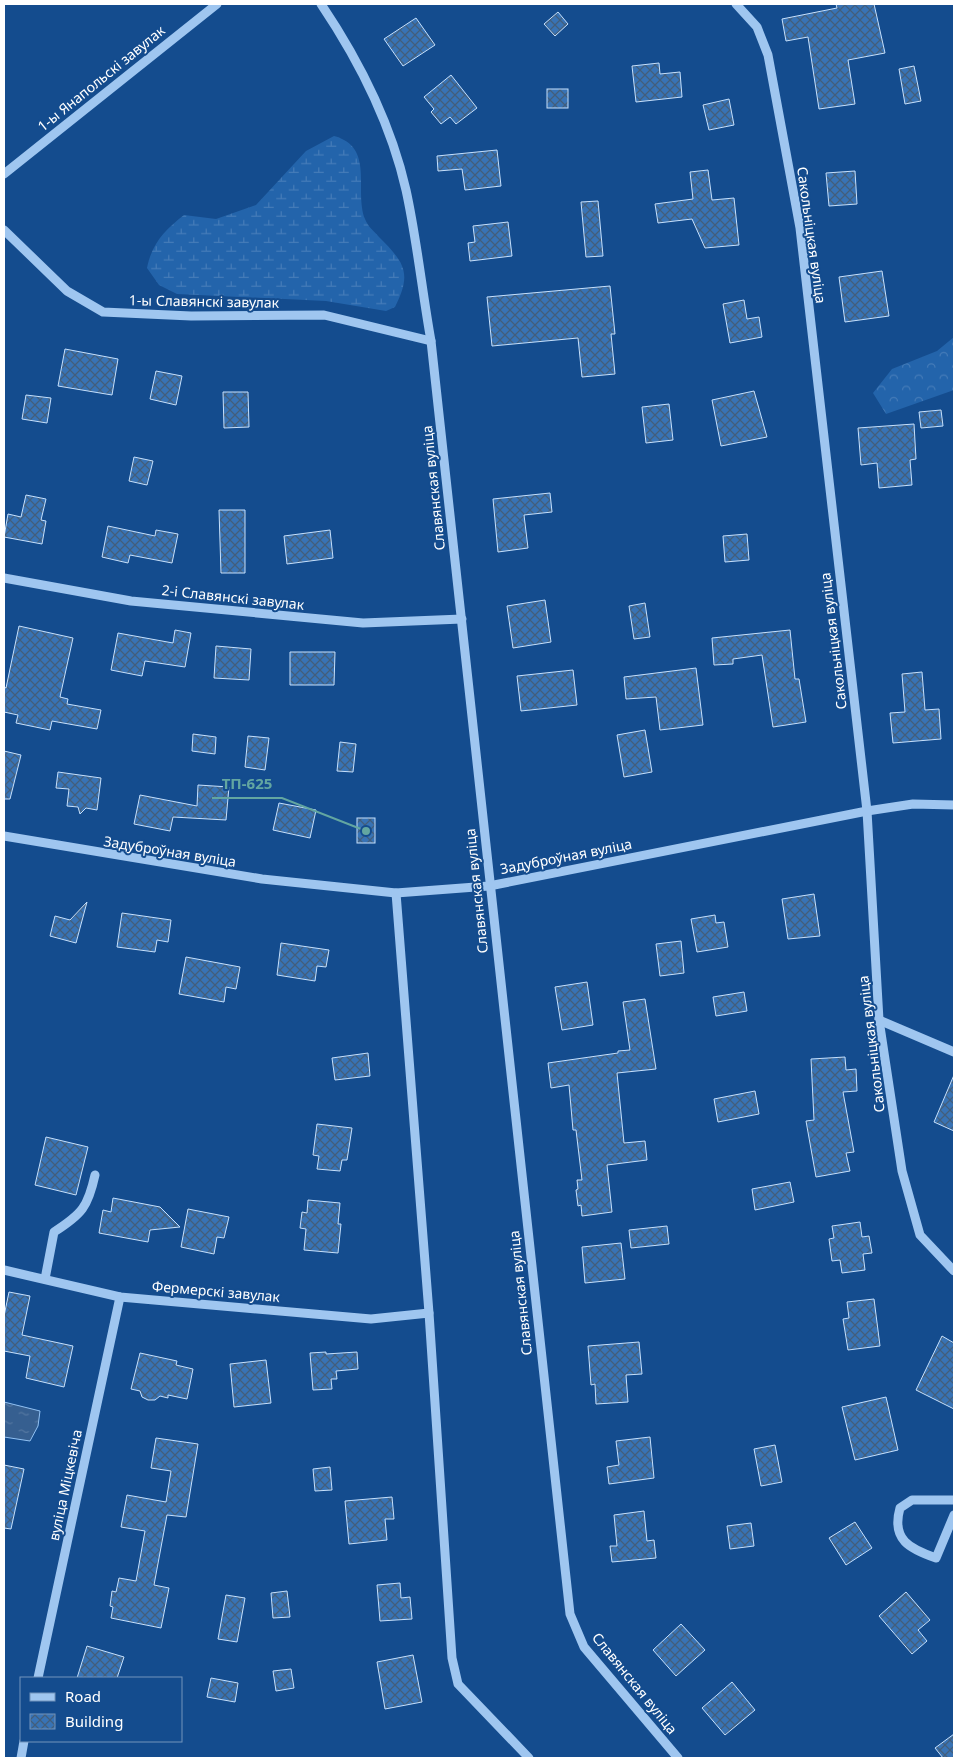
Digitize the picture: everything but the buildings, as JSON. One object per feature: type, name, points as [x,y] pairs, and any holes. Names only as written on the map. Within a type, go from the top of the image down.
[{"type":"street","name":"1-ы Янапольскі завулак","points":[[4,174],[216,4]]},
{"type":"street","name":"Славянская вуліца","points":[[321,4],[346,42],[387,130],[405,190],[431,341],[489,886],[570,1614],[584,1647],[678,1758]]},
{"type":"street","name":"Сакольніцкая вуліца","points":[[736,4],[757,27],[768,55],[800,228],[867,811],[879,1020],[902,1171],[920,1235],[954,1271]]},
{"type":"street","name":"1-ы Славянскі завулак","points":[[4,230],[67,291],[103,312],[191,316],[324,315],[431,341]]},
{"type":"street","name":"2-і Славянскі завулак","points":[[4,578],[131,601],[363,623],[462,619]]},
{"type":"street","name":"Задуброўная вуліца","points":[[4,836],[262,879],[396,893],[489,886],[867,811],[913,804],[954,805]]},
{"type":"street","points":[[396,893],[429,1313],[452,1658],[458,1684],[525,1757]]},
{"type":"street","points":[[879,1020],[954,1052]]},
{"type":"street","points":[[45,1279],[54,1232],[81,1212],[89,1201],[95,1175]]},
{"type":"street","name":"Фермерскі завулак","points":[[4,1270],[120,1297],[371,1319],[429,1313]]},
{"type":"street","name":"вуліца Міцкевіча","points":[[38,1677],[120,1297]]},
{"type":"street","points":[[954,1500],[912,1500],[900,1508],[898,1517],[901,1538],[914,1551],[936,1558],[954,1515]]},
{"type":"street","points":[[20,1758],[24,1742]]},
{"type":"green space","points":[[334,136],[347,142],[355,150],[361,171],[362,208],[365,219],[369,227],[395,254],[403,269],[403,285],[395,307],[386,311],[326,301],[177,294],[159,285],[147,268],[149,259],[160,238],[184,215],[216,219],[256,205],[306,151]]},
{"type":"green space","points":[[954,337],[954,390],[886,414],[873,393],[892,369],[937,351]]},
{"type":"water","points":[[4,1402],[40,1411],[38,1426],[30,1441],[4,1437]]},
{"type":"place","name":"ТП-625","points":[[366,831]]}]
